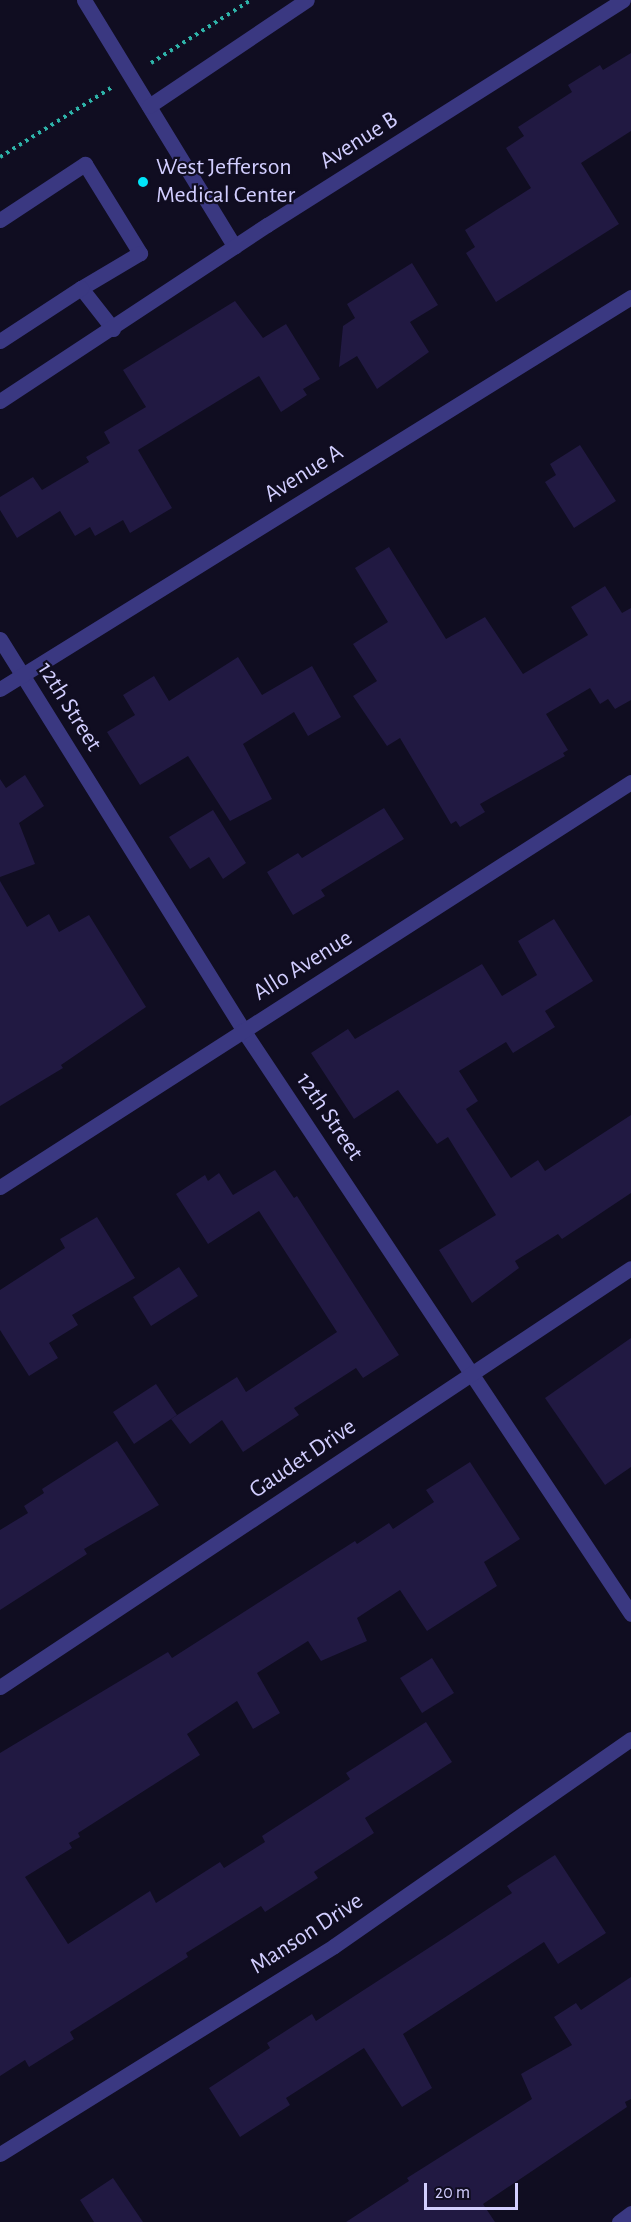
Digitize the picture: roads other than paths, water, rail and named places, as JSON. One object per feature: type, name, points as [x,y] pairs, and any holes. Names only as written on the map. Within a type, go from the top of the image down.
[{"type":"street","points":[[84,0],[235,247]]},
{"type":"street","points":[[149,106],[307,0]]},
{"type":"street","name":"Avenue B","points":[[0,401],[235,247],[623,0]]},
{"type":"street","points":[[0,220],[85,164],[140,252],[0,340]]},
{"type":"street","points":[[81,288],[113,329]]},
{"type":"street","name":"Avenue A","points":[[0,689],[631,297]]},
{"type":"street","name":"12th Street","points":[[0,639],[243,1030],[631,1614]]},
{"type":"street","name":"Allo Avenue","points":[[0,1187],[631,782]]},
{"type":"street","name":"Gaudet Drive","points":[[0,1687],[631,1268]]},
{"type":"street","name":"Manson Drive","points":[[0,2154],[334,1946],[631,1740]]},
{"type":"street","points":[[619,2222],[631,2213]]},
{"type":"place","name":"West Jefferson Medical Center","points":[[143,182]]}]
